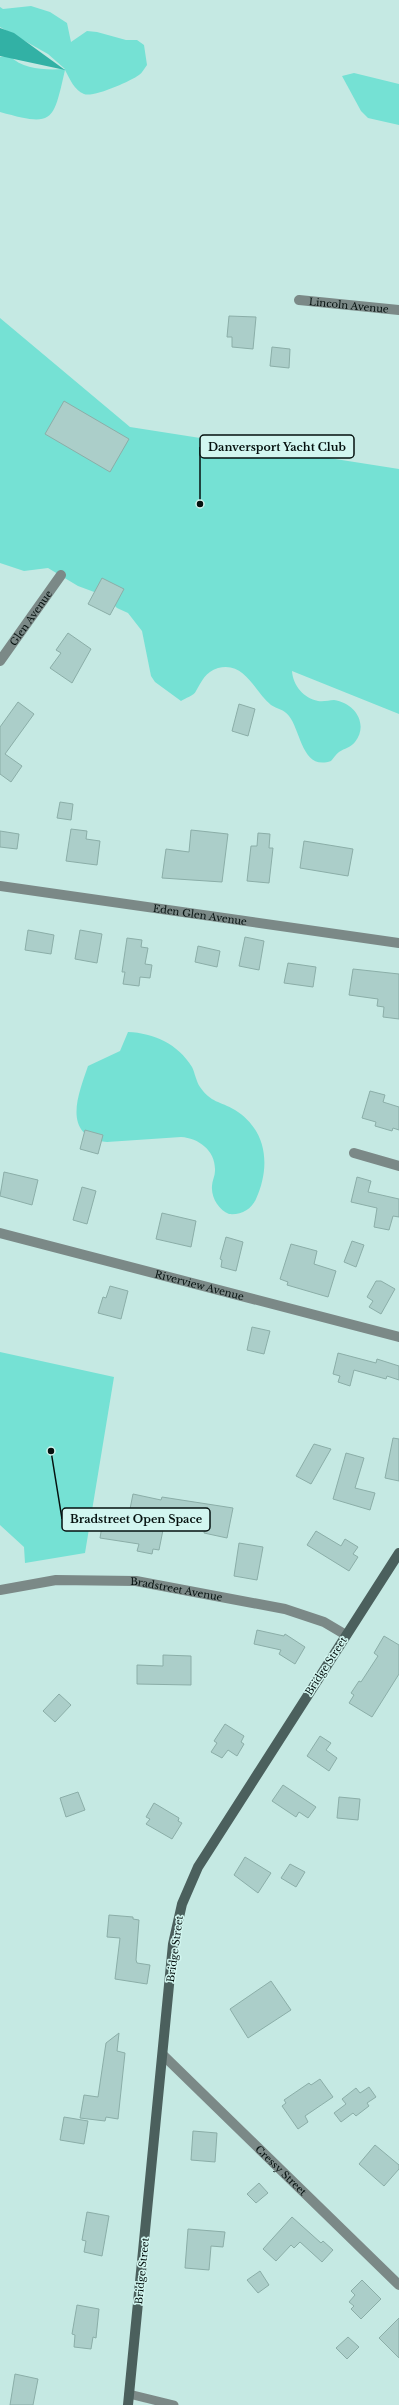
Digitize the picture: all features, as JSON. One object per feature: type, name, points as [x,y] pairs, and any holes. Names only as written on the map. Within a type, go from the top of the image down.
[{"type":"main road","name":"Bridge Street","points":[[128,2405],[174,1944],[180,1910],[198,1867],[399,1553]]},
{"type":"street","name":"Lincoln Avenue","points":[[299,300],[399,310]]},
{"type":"street","name":"Glen Avenue","points":[[0,661],[61,575]]},
{"type":"street","name":"Eden Glen Avenue","points":[[0,886],[399,943]]},
{"type":"street","points":[[354,1153],[399,1166]]},
{"type":"street","name":"Riverview Avenue","points":[[0,1233],[399,1337]]},
{"type":"street","name":"Bradstreet Avenue","points":[[0,1590],[56,1580],[136,1580],[285,1609],[324,1622],[346,1635]]},
{"type":"street","name":"Cressy Street","points":[[163,2054],[399,2285]]},
{"type":"lane","points":[[129,2394],[174,2405]]},
{"type":"shaded area","points":[[31,6],[50,12],[67,23],[71,42],[87,31],[97,32],[126,40],[137,40],[144,45],[147,65],[135,78],[112,88],[89,95],[78,90],[65,70],[57,101],[53,110],[48,116],[41,119],[31,119],[0,112],[0,57],[10,56],[15,61],[28,67],[65,69],[48,54],[0,27],[0,7],[3,9]]},
{"type":"shaded area","points":[[0,28],[14,33],[65,70],[0,56]]},
{"type":"shaded area","points":[[354,73],[399,84],[399,125],[368,118],[361,111],[342,76]]},
{"type":"shaded area","points":[[0,318],[130,427],[399,469],[399,714],[292,671],[297,686],[308,697],[318,701],[334,700],[342,702],[348,705],[358,715],[361,728],[355,742],[339,752],[331,761],[321,763],[308,755],[289,716],[283,710],[271,705],[242,673],[227,667],[218,668],[204,677],[195,693],[181,701],[155,682],[151,676],[142,631],[128,613],[117,608],[105,596],[78,586],[48,568],[24,571],[0,563]]},
{"type":"shaded area","points":[[128,1032],[156,1037],[180,1052],[192,1067],[199,1085],[204,1092],[212,1099],[235,1110],[246,1118],[254,1128],[260,1138],[263,1150],[264,1174],[261,1187],[254,1203],[245,1211],[238,1214],[229,1214],[222,1210],[216,1203],[212,1190],[215,1175],[215,1164],[213,1157],[205,1147],[194,1140],[181,1137],[107,1142],[92,1138],[83,1131],[78,1122],[76,1112],[81,1088],[88,1066],[120,1051]]},
{"type":"shaded area","points":[[0,1352],[114,1377],[85,1553],[25,1563],[24,1547],[0,1525]]},
{"type":"building","points":[[229,316],[256,317],[253,349],[232,347],[232,337],[227,337]]},
{"type":"building","points":[[272,347],[290,349],[289,368],[270,366]]},
{"type":"building","points":[[64,401],[129,439],[110,472],[45,434]]},
{"type":"building","points":[[102,578],[124,589],[110,615],[88,604]]},
{"type":"building","points":[[68,633],[91,649],[72,683],[50,668],[61,653],[56,650]]},
{"type":"building","points":[[18,702],[34,714],[5,754],[22,766],[11,782],[0,774],[0,727]]},
{"type":"building","points":[[239,704],[255,709],[248,736],[232,731]]},
{"type":"building","points":[[60,802],[73,804],[71,820],[57,818]]},
{"type":"building","points":[[71,829],[87,831],[86,839],[100,841],[97,865],[66,861]]},
{"type":"building","points":[[191,830],[228,834],[222,882],[162,878],[166,849],[189,852]]},
{"type":"building","points":[[0,831],[19,834],[17,849],[0,847]]},
{"type":"building","points":[[258,833],[270,834],[269,848],[273,848],[269,883],[247,881],[251,846],[257,846]]},
{"type":"building","points":[[304,841],[353,849],[348,876],[300,868]]},
{"type":"building","points":[[28,930],[54,935],[51,954],[25,950]]},
{"type":"building","points":[[80,930],[102,934],[97,963],[75,959]]},
{"type":"building","points":[[245,937],[264,941],[259,970],[239,966]]},
{"type":"building","points":[[127,938],[142,940],[141,947],[148,948],[145,964],[152,965],[150,978],[140,977],[139,986],[123,984],[125,972],[122,972]]},
{"type":"building","points":[[198,946],[220,951],[217,967],[195,962]]},
{"type":"building","points":[[288,963],[316,967],[313,987],[284,983]]},
{"type":"building","points":[[353,969],[399,974],[399,1019],[383,1017],[384,1007],[377,1006],[378,999],[349,995]]},
{"type":"building","points":[[370,1091],[385,1095],[383,1102],[399,1107],[399,1130],[393,1128],[392,1131],[375,1126],[376,1122],[362,1118]]},
{"type":"building","points":[[85,1130],[103,1135],[98,1154],[80,1149]]},
{"type":"building","points":[[4,1172],[38,1180],[32,1205],[0,1196]]},
{"type":"building","points":[[357,1177],[371,1181],[368,1192],[399,1199],[399,1217],[393,1216],[389,1230],[374,1227],[377,1208],[351,1202]]},
{"type":"building","points":[[82,1187],[96,1191],[87,1224],[73,1220]]},
{"type":"building","points":[[162,1213],[196,1221],[191,1247],[156,1239]]},
{"type":"building","points":[[226,1237],[243,1242],[236,1271],[221,1267],[222,1260],[220,1259]]},
{"type":"building","points":[[352,1241],[364,1245],[356,1267],[344,1262]]},
{"type":"building","points":[[291,1244],[317,1251],[314,1264],[336,1271],[328,1297],[287,1285],[288,1282],[280,1279]]},
{"type":"building","points":[[376,1281],[381,1281],[395,1289],[381,1314],[369,1307],[373,1301],[367,1297]]},
{"type":"building","points":[[110,1286],[128,1291],[121,1319],[98,1313],[103,1297],[106,1298]]},
{"type":"building","points":[[252,1327],[270,1331],[264,1354],[247,1350]]},
{"type":"building","points":[[338,1353],[376,1363],[377,1359],[399,1366],[399,1380],[387,1376],[386,1379],[354,1370],[350,1386],[338,1382],[340,1376],[333,1374]]},
{"type":"building","points":[[393,1438],[399,1439],[399,1481],[385,1478]]},
{"type":"building","points":[[314,1444],[331,1449],[311,1484],[296,1476]]},
{"type":"building","points":[[346,1453],[364,1458],[355,1488],[375,1493],[370,1510],[333,1499]]},
{"type":"building","points":[[133,1494],[161,1500],[162,1497],[233,1508],[227,1538],[204,1533],[205,1527],[165,1520],[159,1550],[153,1549],[152,1554],[137,1551],[139,1544],[100,1538],[104,1514],[128,1519]]},
{"type":"building","points":[[316,1531],[341,1546],[345,1539],[358,1547],[353,1554],[358,1557],[349,1571],[307,1545]]},
{"type":"building","points":[[239,1543],[263,1547],[257,1580],[234,1576]]},
{"type":"building","points":[[257,1630],[284,1636],[285,1634],[305,1647],[295,1664],[279,1654],[281,1650],[254,1644]]},
{"type":"building","points":[[384,1636],[399,1645],[399,1674],[372,1717],[349,1703],[354,1695],[351,1693],[359,1681],[361,1682],[378,1656],[374,1653]]},
{"type":"building","points":[[163,1655],[191,1656],[191,1685],[137,1684],[137,1665],[163,1666]]},
{"type":"building","points":[[59,1694],[71,1705],[55,1722],[43,1711]]},
{"type":"building","points":[[225,1724],[244,1736],[241,1742],[244,1744],[237,1756],[228,1750],[222,1758],[211,1752],[217,1743],[214,1741]]},
{"type":"building","points":[[320,1736],[331,1743],[326,1750],[337,1758],[329,1771],[307,1756]]},
{"type":"building","points":[[283,1785],[316,1807],[308,1818],[299,1812],[296,1817],[272,1801]]},
{"type":"building","points":[[78,1792],[85,1810],[66,1817],[60,1798]]},
{"type":"building","points":[[339,1797],[360,1799],[358,1820],[337,1818]]},
{"type":"building","points":[[154,1803],[179,1818],[178,1821],[182,1823],[172,1839],[146,1824],[150,1819],[146,1817]]},
{"type":"building","points":[[245,1857],[271,1873],[258,1893],[234,1875]]},
{"type":"building","points":[[290,1864],[305,1872],[296,1887],[281,1878]]},
{"type":"building","points":[[109,1915],[133,1917],[133,1919],[139,1920],[136,1960],[137,1963],[150,1965],[147,1984],[115,1979],[120,1938],[107,1937]]},
{"type":"building","points":[[271,1981],[291,2010],[248,2038],[230,2009]]},
{"type":"building","points":[[119,2033],[117,2051],[125,2053],[118,2119],[106,2117],[105,2121],[80,2118],[84,2095],[98,2097],[106,2043]]},
{"type":"building","points":[[320,2079],[333,2097],[305,2116],[308,2122],[298,2129],[282,2106],[286,2103],[284,2100],[309,2083],[311,2085]]},
{"type":"building","points":[[369,2087],[376,2097],[367,2103],[369,2106],[356,2116],[353,2113],[341,2122],[334,2113],[346,2104],[342,2099],[356,2088],[360,2093]]},
{"type":"building","points":[[64,2117],[88,2121],[84,2144],[60,2140]]},
{"type":"building","points":[[193,2131],[217,2133],[215,2162],[191,2160]]},
{"type":"building","points":[[375,2145],[399,2165],[399,2169],[384,2186],[359,2164]]},
{"type":"building","points":[[259,2183],[268,2193],[256,2203],[247,2194]]},
{"type":"building","points":[[87,2212],[109,2216],[102,2256],[84,2252],[86,2241],[82,2240]]},
{"type":"building","points":[[292,2217],[321,2243],[323,2241],[333,2250],[322,2262],[300,2242],[294,2248],[291,2245],[276,2261],[263,2249]]},
{"type":"building","points":[[188,2229],[225,2232],[223,2247],[211,2246],[209,2270],[185,2268]]},
{"type":"building","points":[[260,2271],[269,2285],[258,2293],[247,2280]]},
{"type":"building","points":[[362,2280],[381,2299],[361,2319],[351,2309],[354,2306],[349,2302],[355,2295],[351,2291]]},
{"type":"building","points":[[77,2305],[99,2309],[96,2338],[93,2337],[91,2349],[74,2347],[75,2335],[72,2334]]},
{"type":"building","points":[[399,2318],[399,2358],[379,2338]]},
{"type":"building","points":[[348,2337],[359,2347],[347,2359],[336,2348]]},
{"type":"building","points":[[15,2374],[38,2379],[33,2405],[10,2405]]},
{"type":"place","name":"Danversport Yacht Club","points":[[200,504]]},
{"type":"place","name":"Bradstreet Open Space","points":[[51,1451]]}]
